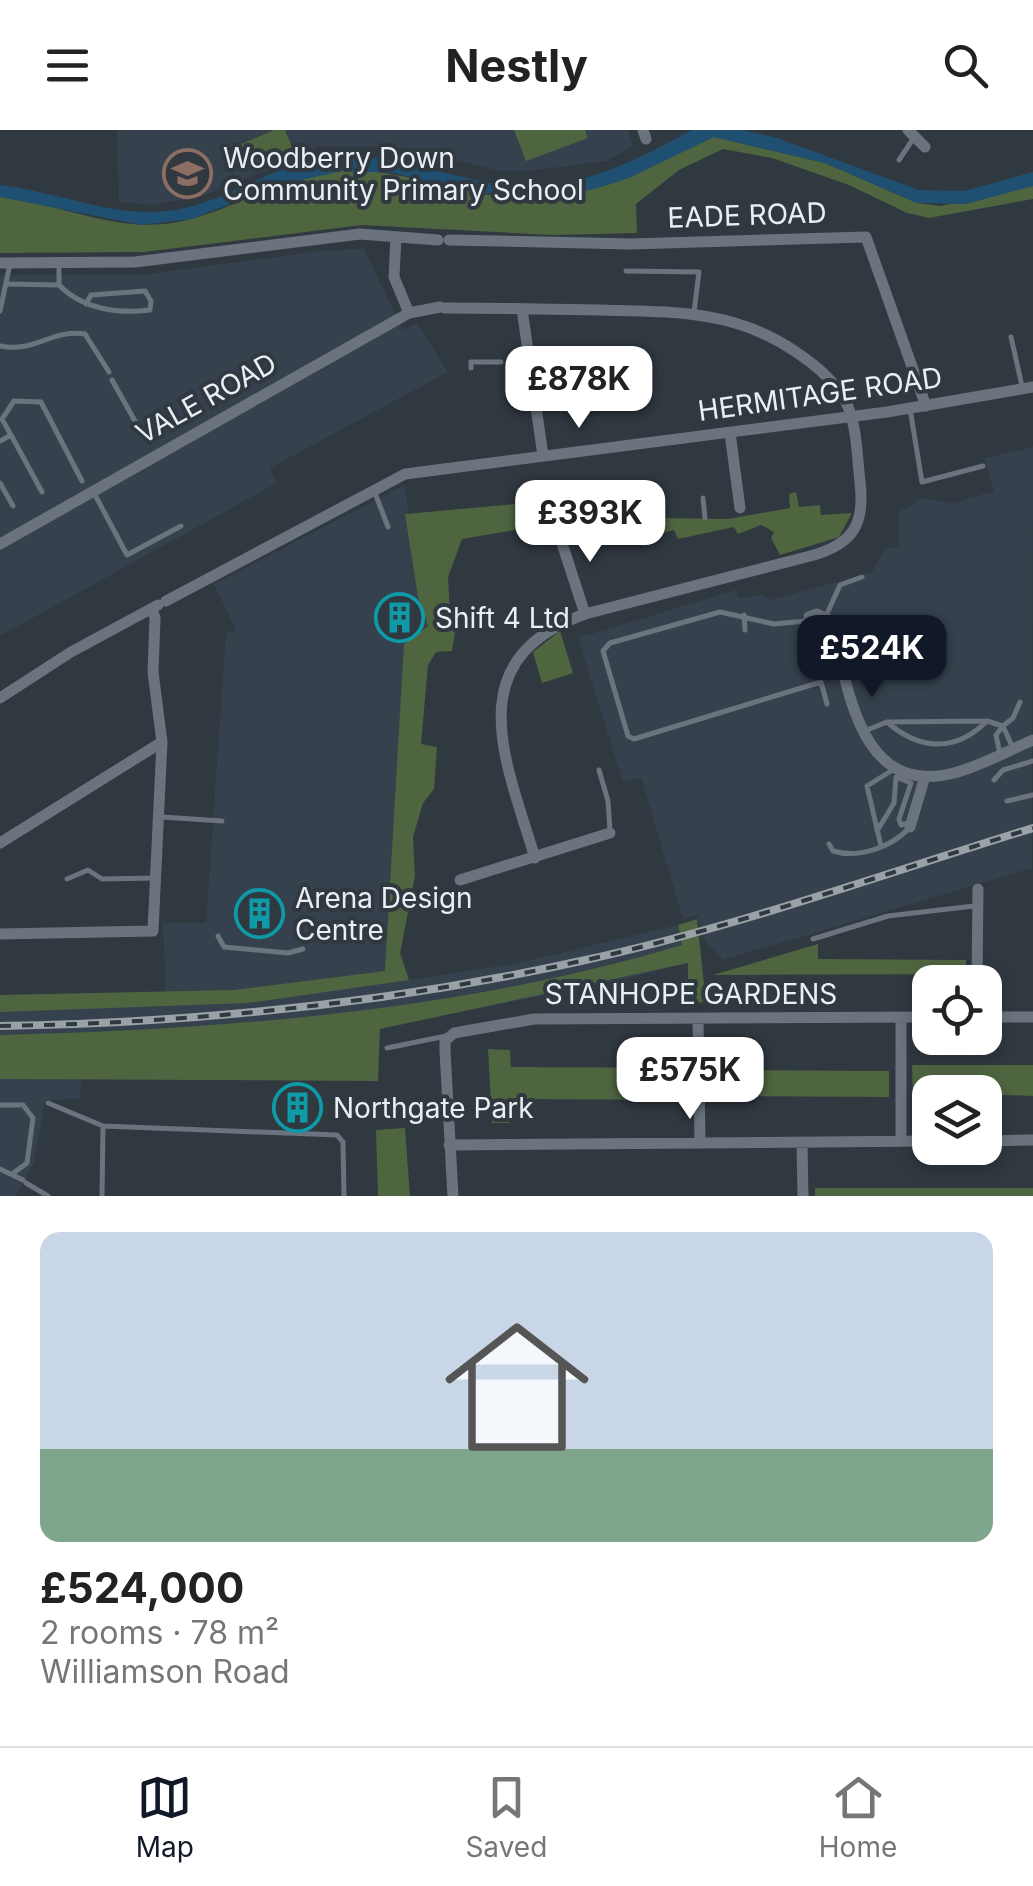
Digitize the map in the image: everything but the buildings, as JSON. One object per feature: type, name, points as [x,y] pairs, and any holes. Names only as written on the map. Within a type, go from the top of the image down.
[{"type":"street","points":[[912,133],[926,148]]},
{"type":"street","name":"EADE ROAD","points":[[5,264],[59,266],[152,260],[360,234],[631,244],[866,237],[926,406]]},
{"type":"street","points":[[396,237],[394,277],[409,313]]},
{"type":"street","name":"VALE ROAD","points":[[0,544],[152,452],[409,313],[443,308],[694,312],[746,324],[783,343],[838,390],[852,417]]},
{"type":"street","points":[[522,309],[543,456]]},
{"type":"street","name":"HERMITAGE ROAD","points":[[0,698],[71,652],[405,474],[852,417],[1030,389]]},
{"type":"street","points":[[535,858],[500,739],[503,685],[532,641],[560,622],[584,614],[814,555],[846,542],[859,524],[862,503],[852,417]]},
{"type":"street","points":[[730,433],[734,508]]},
{"type":"street","points":[[557,528],[584,614]]},
{"type":"street","points":[[0,934],[153,932],[162,742],[153,672],[159,604]]},
{"type":"street","points":[[837,658],[807,621],[817,614],[831,621],[837,658],[864,732],[873,749],[897,768],[925,776],[954,773],[1033,740]]},
{"type":"street","points":[[0,843],[162,742]]},
{"type":"street","points":[[911,823],[925,776]]},
{"type":"street","points":[[460,880],[610,833]]},
{"type":"street","points":[[977,965],[978,889]]},
{"type":"street","points":[[900,1141],[901,1017]]},
{"type":"street","name":"STANHOPE GARDENS","points":[[454,1032],[534,1020],[912,1017]]},
{"type":"street","points":[[1002,1017],[1033,1017]]},
{"type":"street","points":[[698,1019],[700,1143]]},
{"type":"street","points":[[453,1196],[446,1041],[454,1032]]},
{"type":"street","points":[[1002,1140],[1033,1140]]},
{"type":"street","points":[[449,1145],[912,1141]]},
{"type":"street","points":[[802,1142],[803,1196]]},
{"type":"lane","points":[[899,160],[912,133]]},
{"type":"lane","points":[[0,311],[8,284],[5,264]]},
{"type":"lane","points":[[59,266],[59,285]]},
{"type":"lane","points":[[626,271],[698,272],[694,312]]},
{"type":"lane","points":[[8,284],[59,285],[86,304],[142,311],[150,310],[151,301],[145,291],[103,292],[91,295],[86,304]]},
{"type":"lane","points":[[0,346],[32,350],[66,333],[85,334],[140,430]]},
{"type":"lane","points":[[1011,337],[1030,389]]},
{"type":"lane","points":[[515,361],[529,359]]},
{"type":"lane","points":[[471,368],[471,362],[502,362]]},
{"type":"lane","points":[[42,492],[2,419],[14,401],[41,402],[82,481]]},
{"type":"lane","points":[[910,409],[922,482],[983,466]]},
{"type":"lane","points":[[0,441],[10,435]]},
{"type":"lane","points":[[0,483],[13,506]]},
{"type":"lane","points":[[373,490],[388,527]]},
{"type":"lane","points":[[93,491],[127,556],[181,526]]},
{"type":"lane","points":[[702,498],[707,514]]},
{"type":"lane","points":[[826,616],[840,585],[862,577]]},
{"type":"lane","points":[[807,621],[774,624],[744,615],[706,614],[605,647],[628,736],[634,739],[821,682],[827,704]]},
{"type":"lane","points":[[744,615],[745,630]]},
{"type":"lane","points":[[1000,754],[996,734],[1013,718],[1020,702]]},
{"type":"lane","points":[[887,722],[912,742],[942,744],[976,732],[986,720]]},
{"type":"lane","points":[[864,732],[887,722],[986,720],[1003,726],[1013,748]]},
{"type":"lane","points":[[994,780],[1003,770],[1033,761]]},
{"type":"lane","points":[[881,846],[867,786],[897,768]]},
{"type":"lane","points":[[599,770],[608,800],[610,833]]},
{"type":"lane","points":[[877,831],[894,804],[896,777],[911,782],[900,826],[911,823]]},
{"type":"lane","points":[[1007,801],[1033,795]]},
{"type":"lane","points":[[158,816],[222,821]]},
{"type":"lane","points":[[829,844],[833,852],[845,855],[881,846],[911,823]]},
{"type":"lane","points":[[67,879],[88,870],[102,879],[155,878]]},
{"type":"lane","points":[[813,939],[888,916],[978,906]]},
{"type":"lane","points":[[218,936],[224,947],[288,953],[302,949]]},
{"type":"lane","points":[[387,1048],[433,1041],[454,1032]]},
{"type":"lane","points":[[48,1104],[103,1126],[337,1135],[343,1142],[344,1196]]},
{"type":"lane","points":[[0,1105],[23,1105],[33,1118],[28,1163],[12,1174]]},
{"type":"lane","points":[[102,1196],[103,1126]]},
{"type":"lane","points":[[0,1169],[48,1196]]},
{"type":"shaded area","points":[[117,130],[628,130],[633,146],[606,161],[500,171],[406,148],[315,146],[315,152],[200,197],[153,205],[119,202]]},
{"type":"shaded area","points":[[364,249],[403,330],[417,323],[448,372],[270,468],[277,483],[0,636],[0,275],[150,274],[319,251]]},
{"type":"shaded area","points":[[1033,447],[1032,868],[723,960],[705,941],[697,915],[684,919],[682,915],[641,777],[623,782],[578,638],[736,590],[739,598],[762,595],[770,600],[872,572],[886,548],[899,548],[898,513],[922,498],[954,503],[994,491],[985,458]]},
{"type":"shaded area","points":[[405,485],[418,597],[428,626],[394,982],[514,964],[677,925],[683,945],[666,969],[606,983],[126,1078],[81,1078],[80,1099],[45,1100],[34,1162],[16,1196],[0,1196],[0,995],[166,992],[163,923],[206,923],[226,633],[236,630],[214,584]]},
{"type":"green space","points":[[274,130],[285,130],[293,149],[246,169],[237,146]]},
{"type":"green space","points":[[514,130],[585,130],[588,138],[526,161]]},
{"type":"green space","points":[[714,137],[825,163],[917,203],[941,206],[1033,186],[1033,199],[929,218],[907,213],[849,185],[772,158],[723,149],[679,170],[636,204],[637,233],[552,235],[362,225],[144,252],[0,253],[0,197],[128,224],[150,225],[214,212],[296,180],[339,171],[388,174],[486,194],[535,197],[608,185]]},
{"type":"green space","points":[[583,484],[585,498],[649,490],[654,518],[728,519],[790,508],[789,494],[796,492],[799,507],[820,505],[821,515],[852,513],[839,537],[780,555],[771,538],[774,532],[761,525],[738,534],[734,527],[678,539],[674,530],[622,544],[616,523],[576,533],[568,521],[462,539],[448,577],[450,612],[458,613],[452,651],[436,652],[428,665],[421,744],[437,747],[434,789],[423,803],[413,837],[415,876],[400,953],[409,980],[248,1003],[0,1012],[0,995],[233,990],[385,971],[404,644],[428,626],[418,597],[405,514],[515,504],[517,488]]},
{"type":"green space","points":[[560,631],[573,673],[542,683],[533,652]]},
{"type":"green space","points":[[697,919],[706,1002],[688,1003],[688,963],[380,1029],[378,1081],[0,1079],[0,1035],[173,1028],[430,1001],[599,968],[682,945],[678,925]]},
{"type":"green space","points":[[818,944],[818,959],[966,960],[966,965],[912,965],[912,974],[713,975]]},
{"type":"green space","points":[[488,1049],[510,1050],[511,1067],[685,1068],[685,1100],[511,1099],[510,1123],[492,1123]]},
{"type":"green space","points":[[912,1065],[1033,1065],[1033,1096],[1002,1095],[1002,1075],[912,1075]]},
{"type":"green space","points":[[708,1070],[889,1071],[889,1097],[708,1096]]},
{"type":"green space","points":[[405,1128],[410,1196],[378,1196],[376,1130]]},
{"type":"green space","points":[[815,1188],[1033,1188],[1033,1196],[815,1196]]},
{"type":"water","points":[[692,130],[743,130],[777,138],[919,190],[964,191],[1033,172],[1033,186],[966,204],[917,203],[825,163],[714,137],[629,178],[591,190],[532,197],[473,192],[394,173],[342,171],[283,184],[191,219],[142,225],[0,197],[0,185],[112,209],[157,212],[217,198],[306,162],[348,157],[393,161],[505,185],[555,184],[625,164]]},
{"type":"railway","points":[[0,1026],[147,1020],[292,1008],[509,976],[695,933],[1033,828]]},
{"type":"place","name":"Woodberry Down Community Primary School","points":[[188,174]]},
{"type":"place","name":"Shift 4 Ltd","points":[[400,618]]},
{"type":"place","name":"Arena Design Centre","points":[[260,914]]},
{"type":"place","name":"Northgate Park","points":[[298,1108]]}]
